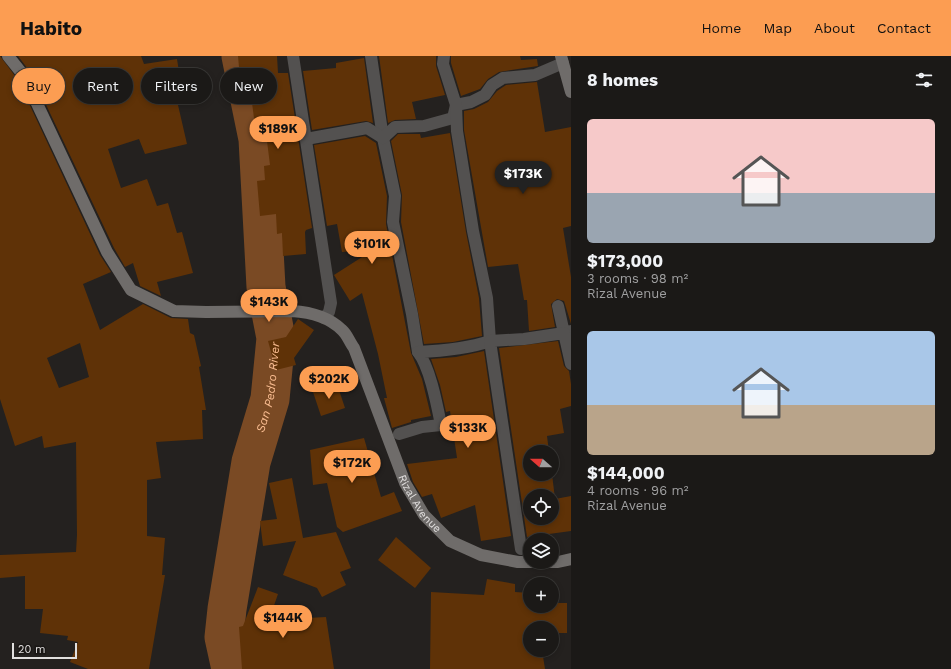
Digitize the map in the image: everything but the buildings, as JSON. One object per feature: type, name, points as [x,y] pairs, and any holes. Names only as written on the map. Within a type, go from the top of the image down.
[{"type":"main road","name":"Rizal Avenue","points":[[8,56],[24,76],[107,252],[131,290],[174,311],[292,311],[304,312],[324,318],[342,330],[354,348],[405,483],[424,515],[450,541],[481,555],[518,562],[558,562],[571,559]]},
{"type":"main road","points":[[562,60],[571,92]]},
{"type":"street","points":[[293,56],[331,303],[329,312],[324,318]]},
{"type":"street","points":[[371,56],[383,138],[395,196],[393,222],[411,306],[418,352],[422,358],[436,400],[441,424],[422,427],[399,434]]},
{"type":"street","points":[[444,56],[443,64],[456,105],[457,131],[473,231],[488,298],[490,341],[521,549]]},
{"type":"street","points":[[456,105],[485,95],[492,84],[503,78],[535,75],[562,60]]},
{"type":"street","points":[[383,138],[395,127],[424,126],[453,118],[456,105]]},
{"type":"street","points":[[306,139],[367,128],[383,138]]},
{"type":"street","points":[[558,306],[568,332],[571,364]]},
{"type":"street","points":[[418,352],[444,351],[476,346],[490,341],[524,340],[568,332]]},
{"type":"waterway","name":"San Pedro River","points":[[231,669],[224,637],[227,609],[251,462],[270,399],[276,338],[266,287],[258,139],[241,56]]}]
